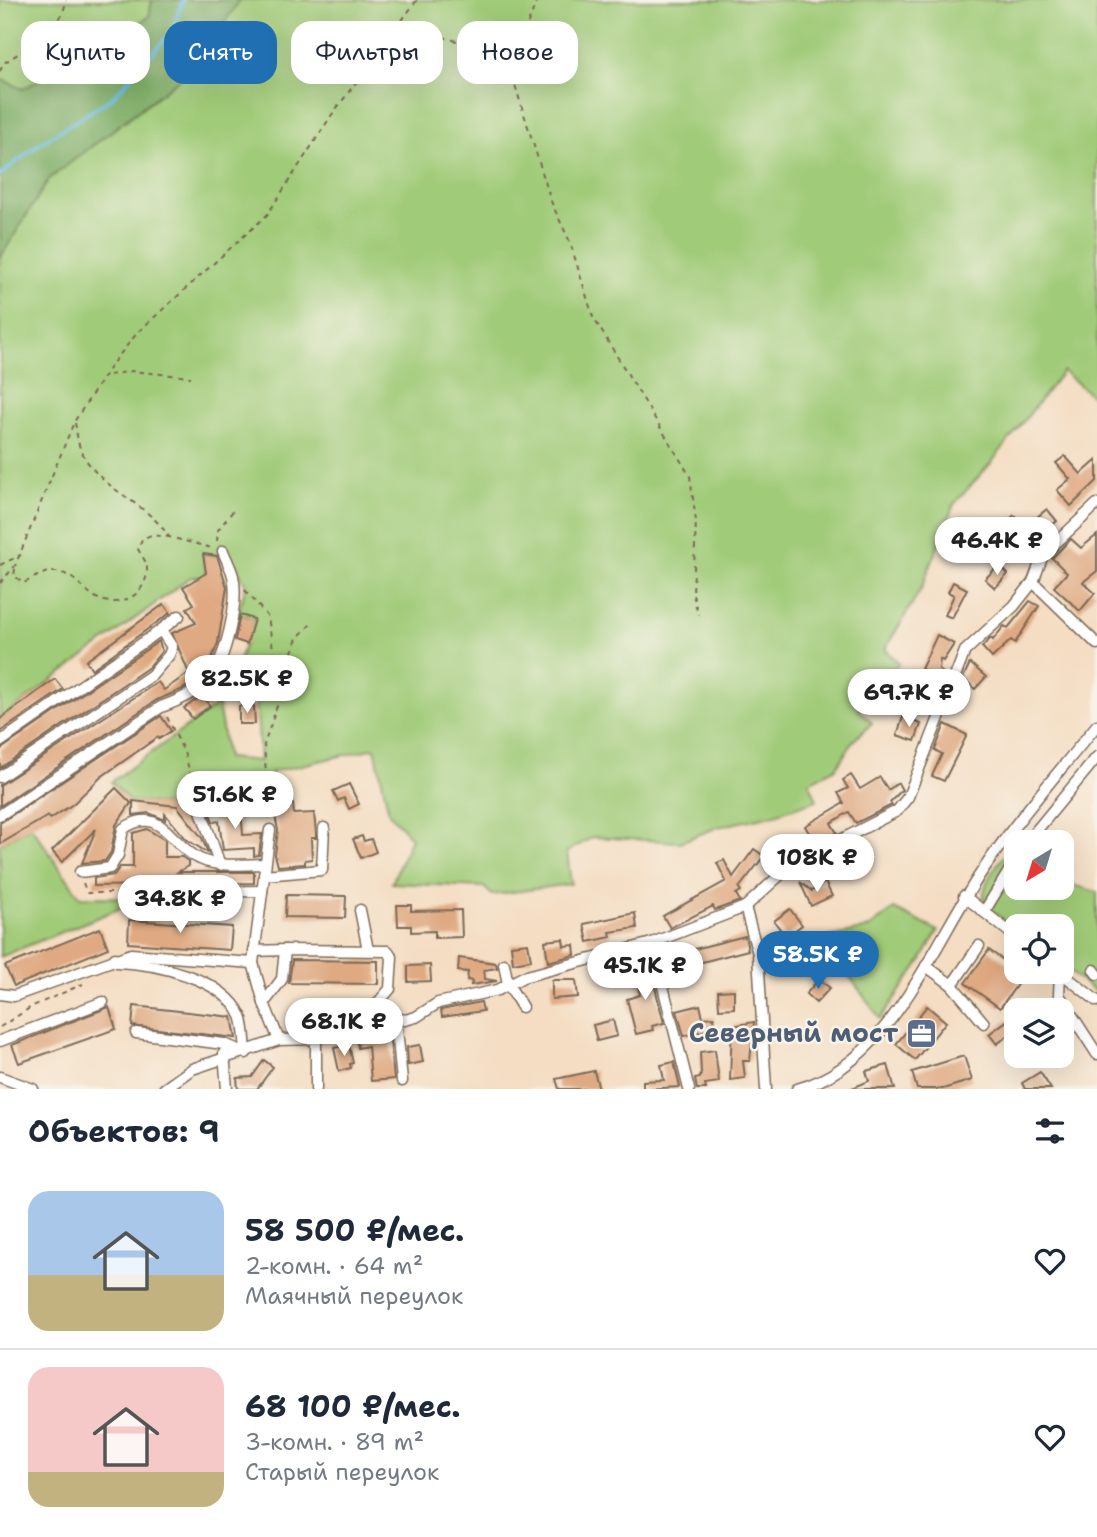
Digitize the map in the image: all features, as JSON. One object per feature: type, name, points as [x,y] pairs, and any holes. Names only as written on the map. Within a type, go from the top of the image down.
[{"type":"street","points":[[379,1002],[396,1018],[405,1020],[416,1017],[438,1003],[475,996],[523,977],[652,943],[745,907],[790,866],[897,811],[908,797],[965,652],[1014,606],[1033,582],[1043,555],[1097,504]]},
{"type":"street","points":[[0,815],[161,707],[184,699],[209,680],[222,657],[234,608],[234,577],[223,551]]},
{"type":"street","points":[[1033,582],[1097,643]]},
{"type":"street","points":[[0,742],[179,616]]},
{"type":"street","points":[[0,777],[152,675],[169,655],[172,647],[161,630]]},
{"type":"street","points":[[801,1089],[834,1072],[860,1053],[902,1004],[964,896],[1015,825],[1097,725]]},
{"type":"street","points":[[1037,830],[1097,757]]},
{"type":"street","points":[[200,808],[220,864]]},
{"type":"street","points":[[80,872],[110,868],[118,855],[123,829],[135,821],[160,823],[199,859],[264,869],[322,870],[324,828]]},
{"type":"street","points":[[270,830],[253,963],[264,1003],[279,1040]]},
{"type":"street","points":[[984,912],[1004,879]]},
{"type":"street","points":[[130,893],[262,891]]},
{"type":"street","points":[[964,896],[1004,928]]},
{"type":"street","points":[[745,907],[758,954],[766,1089]]},
{"type":"street","points":[[360,910],[368,950]]},
{"type":"street","points":[[652,943],[690,1089]]},
{"type":"street","points":[[953,985],[979,946]]},
{"type":"street","points":[[264,1003],[282,979],[285,950]]},
{"type":"street","points":[[164,1089],[192,1069],[279,1040],[316,1039],[369,1013],[390,989],[392,957],[388,951],[254,951]]},
{"type":"street","points":[[0,994],[13,996],[131,954],[253,963]]},
{"type":"street","points":[[115,958],[116,962],[183,975],[213,986],[232,1001],[242,1017],[246,1053]]},
{"type":"street","points":[[503,964],[508,984],[522,1007]]},
{"type":"street","points":[[926,966],[953,985],[984,1023]]},
{"type":"street","points":[[1074,983],[1097,1001]]},
{"type":"street","points":[[1059,984],[1059,995],[1097,1054]]},
{"type":"street","points":[[0,1041],[103,1002]]},
{"type":"street","points":[[396,1018],[402,1081]]},
{"type":"street","points":[[136,1033],[223,1044],[246,1053]]},
{"type":"street","points":[[316,1039],[316,1089]]},
{"type":"street","points":[[223,1044],[227,1089]]},
{"type":"street","points":[[0,1077],[33,1089]]},
{"type":"path","points":[[0,71],[4,64],[44,37],[65,9],[66,0]]},
{"type":"path","points":[[401,21],[417,0]]},
{"type":"path","points":[[529,21],[537,0]]},
{"type":"path","points":[[0,583],[21,555],[74,422],[112,364],[138,332],[267,215],[356,84]]},
{"type":"path","points":[[515,84],[552,204],[570,242],[593,317],[691,476],[696,521],[693,594],[698,615]]},
{"type":"path","points":[[107,375],[132,371],[191,377]]},
{"type":"path","points":[[74,422],[81,450],[99,476],[159,521],[169,537]]},
{"type":"path","points":[[223,551],[216,539],[218,530],[233,511]]},
{"type":"path","points":[[15,566],[14,576],[24,583],[57,571],[102,600],[124,601],[136,594],[145,583],[147,566],[138,549],[142,539],[152,535],[169,537],[223,551]]},
{"type":"path","points":[[0,565],[21,555]]},
{"type":"path","points":[[234,577],[268,617],[279,689],[279,700],[264,745],[270,830]]},
{"type":"path","points":[[279,689],[298,638],[312,624]]},
{"type":"path","points":[[161,707],[184,752],[200,808]]},
{"type":"path","points":[[80,872],[87,893],[130,893]]},
{"type":"path","points":[[0,1027],[33,1006],[86,983]]},
{"type":"green space","points":[[0,0],[152,0],[149,17],[142,21],[21,21],[21,84],[32,84],[23,89],[0,79]]},
{"type":"green space","points":[[152,0],[240,0],[225,21],[164,21],[164,84],[173,84],[49,179],[0,258],[0,79],[23,89],[32,84],[150,84],[150,21],[142,21],[149,17]]},
{"type":"green space","points":[[240,0],[1097,0],[1097,400],[1063,371],[991,463],[954,504],[921,589],[885,649],[899,663],[858,709],[872,723],[853,741],[836,768],[809,782],[817,800],[772,815],[718,827],[680,842],[593,837],[567,852],[571,884],[492,895],[484,887],[392,883],[411,838],[389,813],[375,748],[271,772],[273,806],[195,808],[199,825],[212,851],[177,806],[130,801],[111,782],[218,704],[227,758],[260,761],[256,693],[226,696],[254,619],[238,614],[246,585],[232,558],[203,554],[207,577],[191,577],[0,719],[0,258],[49,179],[173,84],[277,84],[277,21],[225,21]]},
{"type":"green space","points":[[31,826],[80,897],[236,899],[240,905],[128,905],[0,957],[0,844]]},
{"type":"green space","points":[[1004,857],[1004,900],[1074,900],[1074,885],[1097,892],[1097,993],[1074,975],[1074,914],[1004,914],[1004,920],[984,904],[989,878]]},
{"type":"green space","points":[[894,909],[938,931],[921,961],[880,1019],[823,939],[869,928]]},
{"type":"building","points":[[1065,456],[1081,474],[1097,460],[1097,481],[1071,506],[1057,490],[1070,479],[1056,463]]},
{"type":"building","points":[[1047,509],[1057,521],[1041,534],[1031,522]]},
{"type":"building","points":[[1014,515],[1025,524],[1001,553],[990,544]]},
{"type":"building","points":[[1097,535],[1097,571],[1083,582],[1095,593],[1080,611],[1054,587],[1067,573],[1052,558],[1071,539],[1081,548]]},
{"type":"building","points":[[203,554],[217,556],[227,587],[218,643],[209,665],[203,666],[205,670],[202,675],[183,689],[157,700],[0,806],[0,785],[158,682],[164,690],[189,673],[172,633],[196,623],[187,608],[194,604],[183,587],[206,573]]},
{"type":"building","points":[[999,565],[1008,574],[995,588],[985,579]]},
{"type":"building","points":[[953,582],[967,589],[952,618],[945,615],[954,595],[948,592]]},
{"type":"building","points":[[1030,601],[1039,606],[1015,643],[1011,640],[992,658],[982,647],[991,638],[993,640],[1004,626],[1008,628]]},
{"type":"building","points":[[164,604],[170,613],[92,669],[86,661]]},
{"type":"building","points":[[240,615],[254,619],[247,644],[235,640]]},
{"type":"building","points":[[937,635],[954,644],[943,661],[940,659],[939,670],[942,672],[929,700],[927,672],[921,669]]},
{"type":"building","points":[[159,641],[162,651],[149,667],[0,768],[0,750]]},
{"type":"building","points":[[970,663],[986,677],[975,689],[963,678]]},
{"type":"building","points":[[55,679],[63,689],[0,732],[0,719]]},
{"type":"building","points":[[202,696],[210,706],[193,719],[184,708]]},
{"type":"building","points":[[239,706],[254,706],[255,724],[239,724]]},
{"type":"building","points":[[161,716],[171,731],[159,739],[158,737],[101,777],[73,804],[50,819],[48,816],[0,844],[0,823]]},
{"type":"building","points":[[903,717],[921,724],[915,741],[897,735]]},
{"type":"building","points":[[945,724],[967,735],[944,781],[932,776],[942,754],[935,750]]},
{"type":"building","points":[[851,775],[860,789],[880,777],[888,790],[898,783],[902,790],[890,802],[892,805],[856,823],[849,812],[831,823],[837,833],[812,846],[809,840],[812,838],[805,826],[844,803],[838,793],[848,788],[843,780]]},
{"type":"building","points":[[349,784],[359,804],[349,809],[344,798],[338,801],[333,791]]},
{"type":"building","points":[[116,788],[131,803],[116,825],[111,852],[105,861],[82,863],[96,829],[62,862],[52,851]]},
{"type":"building","points":[[133,801],[177,806],[202,838],[208,853],[186,839],[165,814],[165,820],[149,813],[133,815]]},
{"type":"building","points":[[293,804],[294,814],[314,813],[316,838],[311,838],[312,859],[305,860],[305,864],[278,866],[275,855],[278,830],[273,806]]},
{"type":"building","points":[[241,807],[243,835],[262,834],[259,855],[254,856],[254,848],[223,850],[219,821],[213,822],[209,810]]},
{"type":"building","points":[[147,829],[165,840],[165,857],[182,857],[188,861],[188,866],[178,872],[254,872],[254,883],[94,886],[94,878],[114,875],[120,867],[133,867],[133,833]]},
{"type":"building","points":[[362,836],[364,841],[371,839],[376,852],[361,858],[353,839]]},
{"type":"building","points":[[754,849],[764,856],[739,888],[741,891],[736,894],[740,901],[715,910],[713,906],[670,928],[663,916],[726,881],[717,863],[724,860],[733,877]]},
{"type":"building","points":[[800,882],[812,891],[825,882],[832,896],[811,906]]},
{"type":"building","points":[[286,895],[346,896],[345,918],[285,917]]},
{"type":"building","points":[[397,905],[411,905],[411,911],[461,910],[462,937],[435,938],[435,931],[411,932],[411,926],[398,926]]},
{"type":"building","points":[[790,909],[802,925],[786,937],[774,921]]},
{"type":"building","points":[[635,913],[637,928],[610,932],[611,937],[588,942],[584,924]]},
{"type":"building","points":[[129,920],[232,927],[230,950],[128,943]]},
{"type":"building","points":[[100,928],[108,948],[14,986],[5,966]]},
{"type":"building","points":[[745,936],[748,950],[683,967],[679,953]]},
{"type":"building","points":[[563,939],[564,946],[574,945],[575,955],[548,962],[545,941]]},
{"type":"building","points":[[528,943],[531,960],[513,963],[511,945]]},
{"type":"building","points":[[989,950],[1004,961],[1004,984],[1017,984],[1007,998],[1004,998],[1000,1008],[965,983]]},
{"type":"building","points":[[459,958],[496,963],[497,968],[484,970],[485,979],[497,981],[471,985],[472,981],[467,980],[468,972],[458,971]]},
{"type":"building","points":[[292,960],[378,961],[378,984],[289,983]]},
{"type":"building","points":[[649,964],[664,1023],[652,1026],[653,1030],[636,1034],[627,999],[640,995],[633,968]]},
{"type":"building","points":[[430,965],[431,981],[408,982],[408,966]]},
{"type":"building","points":[[819,979],[830,988],[816,1003],[806,994]]},
{"type":"building","points":[[552,980],[576,980],[578,997],[552,999]]},
{"type":"building","points":[[734,990],[734,1008],[719,1009],[718,991]]},
{"type":"building","points":[[481,1002],[483,1011],[442,1017],[441,1010]]},
{"type":"building","points":[[700,1005],[703,1018],[714,1017],[715,1028],[684,1036],[677,1011]]},
{"type":"building","points":[[134,1006],[232,1017],[236,1038],[132,1026]]},
{"type":"building","name":"Северный мост","points":[[927,1006],[946,1022],[915,1060],[896,1044]]},
{"type":"building","points":[[109,1007],[116,1029],[19,1063],[12,1045]]},
{"type":"building","points":[[613,1020],[617,1036],[597,1041],[593,1025]]},
{"type":"building","points":[[754,1022],[750,1061],[743,1061],[745,1078],[730,1080],[732,1026]]},
{"type":"building","points":[[1004,1023],[1004,1039],[997,1044],[989,1034]]},
{"type":"building","points":[[366,1028],[368,1035],[389,1032],[394,1079],[371,1081],[368,1046],[358,1048],[355,1030]]},
{"type":"building","points":[[349,1045],[353,1063],[350,1064],[351,1068],[339,1071],[334,1048]]},
{"type":"building","points":[[420,1045],[423,1062],[408,1065],[407,1047]]},
{"type":"building","points":[[715,1050],[719,1082],[705,1084],[706,1089],[697,1089],[695,1079],[700,1078],[701,1073],[700,1052]]},
{"type":"building","points":[[964,1056],[972,1080],[943,1089],[917,1089],[912,1072]]},
{"type":"building","points":[[264,1060],[273,1067],[257,1089],[238,1089],[237,1078],[252,1077]]},
{"type":"building","points":[[674,1062],[680,1087],[643,1089],[643,1081],[664,1080],[661,1065]]},
{"type":"building","points":[[888,1065],[895,1089],[850,1089],[869,1081],[866,1071]]},
{"type":"building","points":[[594,1071],[599,1089],[559,1089],[556,1079]]},
{"type":"building","points":[[1040,1072],[1051,1089],[1025,1089],[1022,1083]]},
{"type":"waterway","points":[[0,175],[39,144],[112,98],[170,34],[183,0]]},
{"type":"place","name":"Северный мост","points":[[921,1033]]}]
